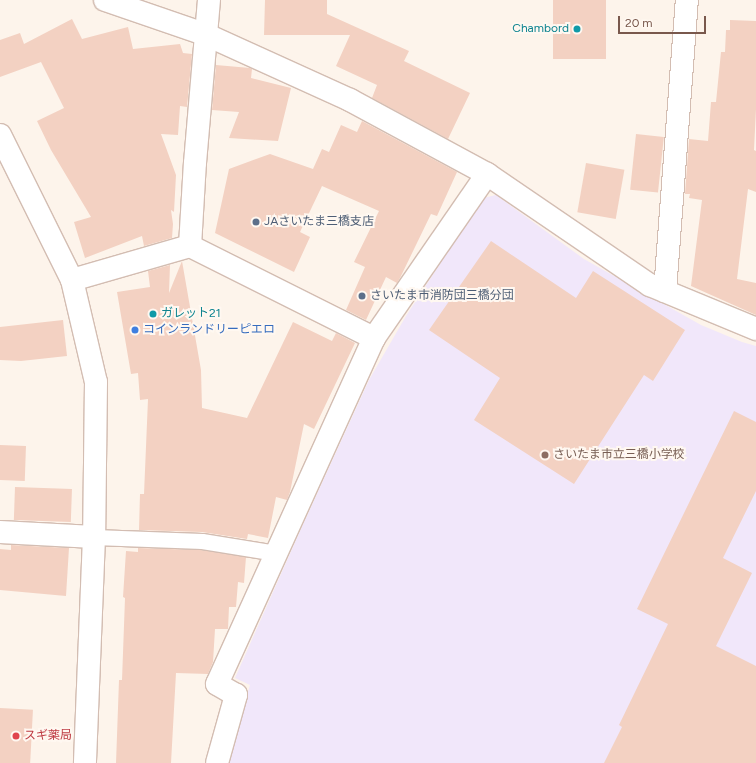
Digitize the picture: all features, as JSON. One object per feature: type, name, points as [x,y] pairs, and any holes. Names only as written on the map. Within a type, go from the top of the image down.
[{"type":"street","points":[[106,0],[207,35],[350,100],[487,174],[650,285],[756,329]]},
{"type":"street","points":[[190,246],[195,163],[209,0]]},
{"type":"street","points":[[665,291],[688,0]]},
{"type":"street","points":[[0,135],[72,280],[96,382],[94,537],[85,763]]},
{"type":"street","points":[[217,763],[236,695],[217,684],[374,338],[487,174]]},
{"type":"street","points":[[72,280],[190,246],[374,338]]},
{"type":"street","points":[[0,532],[94,537]]},
{"type":"lane","points":[[94,537],[202,541],[276,553]]},
{"type":"shaded area","name":"さいたま市立三橋小学校","points":[[496,195],[584,259],[701,325],[742,342],[756,346],[756,763],[227,763],[250,685],[235,678],[369,380],[406,316],[483,198]]},
{"type":"building","points":[[265,0],[327,0],[327,14],[409,51],[404,61],[470,93],[448,139],[372,98],[377,85],[336,66],[350,35],[264,35]]},
{"type":"building","name":"Chambord","points":[[553,0],[606,0],[606,59],[553,59]]},
{"type":"building","points":[[72,19],[82,39],[128,27],[133,49],[180,44],[183,53],[192,54],[187,107],[180,106],[178,135],[161,134],[176,175],[174,212],[171,210],[173,224],[172,238],[144,246],[142,236],[85,258],[74,222],[91,217],[51,150],[37,121],[64,108],[41,62],[0,77],[0,40],[20,33],[24,44]]},
{"type":"building","points":[[730,20],[756,21],[756,109],[754,150],[756,151],[756,192],[748,189],[737,279],[756,283],[756,315],[691,286],[702,200],[689,198],[690,194],[685,194],[689,139],[708,141],[711,102],[716,102],[721,52],[725,52],[726,30],[730,30]]},
{"type":"building","points":[[216,65],[250,68],[252,69],[251,78],[291,88],[278,141],[229,138],[239,112],[212,110]]},
{"type":"building","points":[[362,121],[457,172],[437,216],[431,214],[397,283],[386,277],[366,320],[346,310],[365,267],[354,262],[379,211],[322,186],[300,232],[310,237],[294,272],[215,233],[229,169],[270,154],[313,169],[322,149],[329,152],[341,125],[357,132]]},
{"type":"building","points":[[636,134],[664,137],[658,193],[630,190]]},
{"type":"building","points":[[586,163],[624,170],[616,219],[577,212]]},
{"type":"building","points":[[491,241],[576,298],[593,271],[685,330],[653,381],[644,375],[574,484],[474,420],[500,378],[429,330]]},
{"type":"building","points":[[182,261],[201,370],[202,408],[247,418],[293,322],[332,341],[336,333],[355,343],[314,429],[304,424],[290,492],[287,500],[276,497],[268,538],[248,534],[247,539],[202,532],[139,530],[140,494],[144,494],[148,399],[140,400],[138,373],[131,374],[117,292],[150,287],[148,271],[170,265],[169,293]]},
{"type":"building","points":[[63,320],[67,356],[21,361],[0,360],[0,327]]},
{"type":"building","points":[[734,411],[756,422],[756,491],[723,558],[752,573],[716,646],[756,666],[756,763],[604,763],[622,727],[619,725],[668,624],[637,609]]},
{"type":"building","points":[[0,445],[26,446],[25,481],[0,480]]},
{"type":"building","points":[[15,487],[72,489],[71,522],[14,520]]},
{"type":"building","points":[[11,545],[69,548],[66,596],[0,590],[0,549],[11,550]]},
{"type":"building","points":[[138,548],[201,550],[246,557],[244,583],[238,582],[236,607],[229,607],[228,629],[215,629],[213,662],[208,674],[176,673],[171,763],[116,763],[119,680],[122,680],[125,598],[123,597],[126,551],[138,552]]},
{"type":"building","name":"スギ薬局","points":[[0,708],[33,710],[30,763],[0,763]]},
{"type":"place","name":"Chambord","points":[[577,29]]},
{"type":"place","name":"JAさいたま三橋支店","points":[[256,222]]},
{"type":"place","name":"さいたま市消防団三橋分団","points":[[362,296]]},
{"type":"place","name":"ガレット21","points":[[153,314]]},
{"type":"place","name":"コインランドリーピエロ","points":[[135,330]]},
{"type":"place","name":"さいたま市立三橋小学校","points":[[545,455]]},
{"type":"place","name":"スギ薬局","points":[[16,736]]}]
